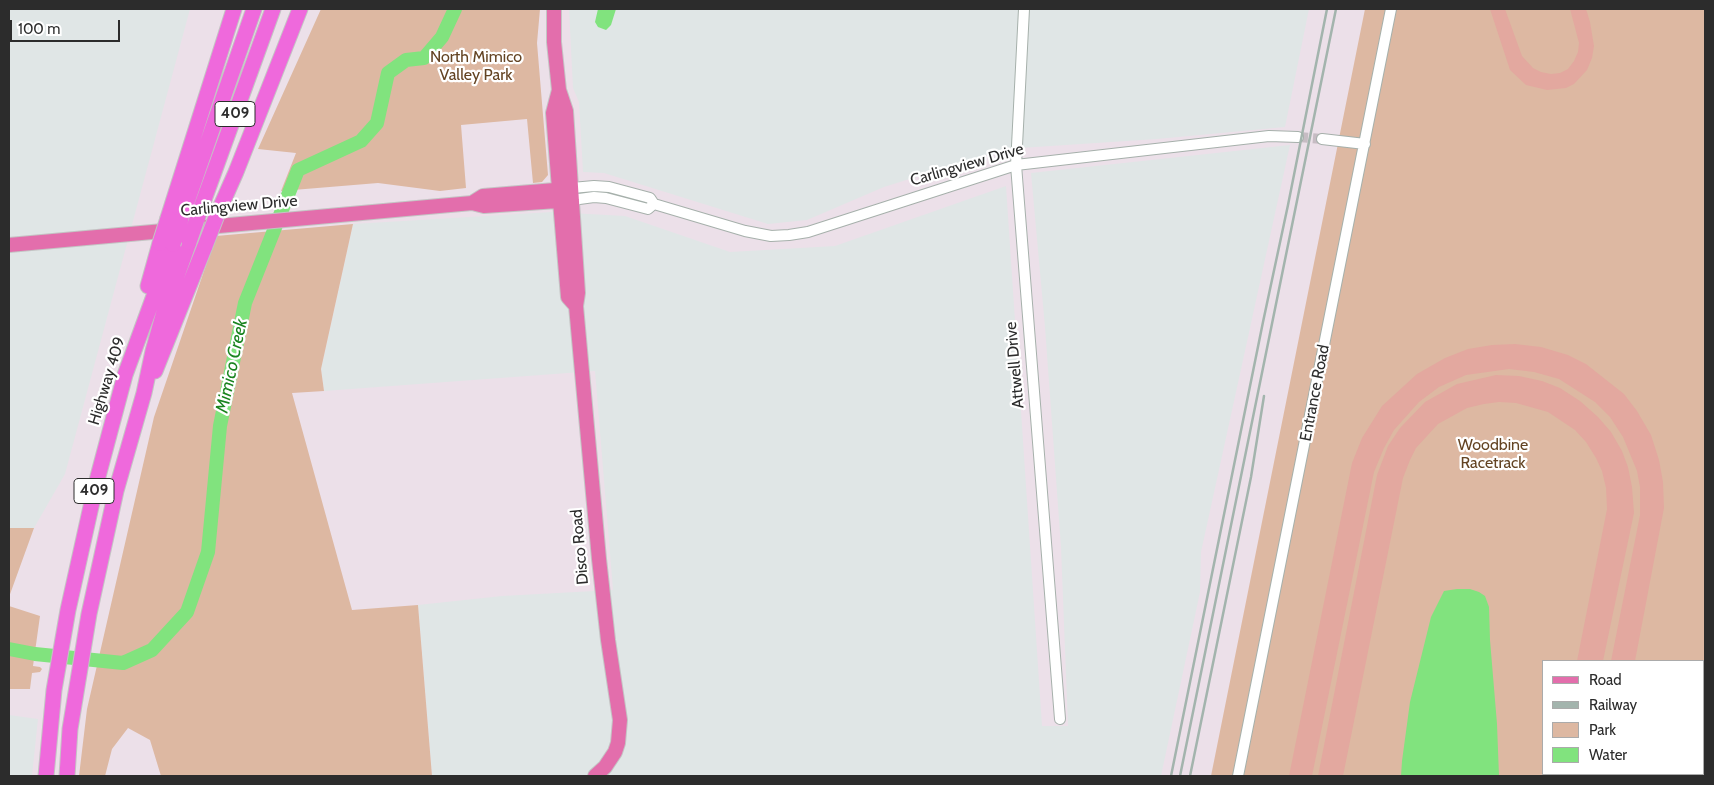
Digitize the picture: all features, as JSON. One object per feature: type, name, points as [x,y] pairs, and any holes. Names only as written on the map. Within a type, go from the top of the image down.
[{"type":"highway","points":[[174,219],[227,9]]},
{"type":"highway","points":[[203,105],[234,9]]},
{"type":"highway","name":"Highway 409","points":[[46,776],[54,690],[68,610],[96,484],[125,374],[174,219],[223,102],[254,9]]},
{"type":"highway","name":"409","points":[[66,776],[70,729],[89,614],[116,491],[144,393],[153,351],[164,312],[273,9]]},
{"type":"highway","points":[[144,393],[162,356],[300,9]]},
{"type":"main road","name":"Disco Road","points":[[554,9],[554,42],[559,90],[566,111],[568,297],[576,306],[602,591],[620,720],[615,752],[597,776]]},
{"type":"main road","name":"Carlingview Drive","points":[[9,245],[472,202],[484,206],[566,195]]},
{"type":"street","name":"Attwell Drive","points":[[1024,9],[1016,165],[1060,719]]},
{"type":"street","name":"Entrance Road","points":[[1238,776],[1391,9]]},
{"type":"street","name":"Carlingview Drive","points":[[566,195],[606,198],[648,209],[654,204],[745,231],[771,236],[788,235],[808,232],[1016,165],[1269,136],[1298,137]]},
{"type":"street","points":[[1322,139],[1365,144]]},
{"type":"shaded area","points":[[9,9],[190,9],[65,474],[34,528],[9,528]]},
{"type":"shaded area","points":[[569,9],[1309,9],[1285,127],[1157,139],[1005,149],[884,187],[807,220],[768,224],[604,173],[583,172],[579,102],[573,88]]},
{"type":"shaded area","points":[[1490,9],[1505,9],[1522,56],[1533,68],[1551,74],[1560,73],[1568,69],[1578,52],[1579,43],[1570,9],[1586,9],[1594,46],[1587,70],[1574,84],[1566,88],[1547,90],[1526,85],[1510,70]]},
{"type":"shaded area","points":[[1290,145],[1201,552],[1200,592],[1161,776],[432,776],[418,605],[502,596],[613,590],[595,371],[324,391],[321,369],[353,224],[552,212],[625,216],[730,252],[835,246],[1006,186],[1042,726],[1068,726],[1061,547],[1045,327],[1031,173]]},
{"type":"shaded area","points":[[1515,344],[1541,347],[1568,355],[1586,364],[1624,394],[1637,411],[1651,435],[1659,460],[1663,482],[1664,508],[1635,660],[1611,660],[1640,515],[1640,487],[1637,471],[1623,437],[1610,417],[1595,402],[1559,379],[1534,372],[1509,369],[1466,375],[1439,387],[1419,402],[1394,430],[1384,448],[1374,472],[1312,776],[1289,776],[1352,463],[1362,438],[1382,406],[1417,374],[1445,358],[1468,349]]},
{"type":"shaded area","points":[[1496,375],[1519,376],[1542,381],[1560,388],[1580,401],[1598,417],[1611,432],[1622,451],[1632,487],[1634,513],[1603,660],[1577,660],[1607,509],[1606,488],[1602,471],[1596,458],[1586,442],[1575,430],[1548,412],[1516,403],[1499,402],[1467,408],[1438,424],[1416,448],[1410,460],[1403,478],[1343,776],[1318,776],[1377,475],[1388,446],[1400,428],[1425,402],[1457,384]]},
{"type":"shaded area","points":[[9,715],[38,719],[32,776],[9,776]]},
{"type":"green space","name":"North Mimico Valley Park","points":[[321,9],[540,9],[537,43],[548,175],[542,182],[533,183],[527,119],[461,125],[466,188],[440,191],[378,183],[281,191],[296,153],[258,149]]},
{"type":"green space","name":"Woodbine Racetrack","points":[[1365,9],[1705,9],[1705,776],[1211,776]]},
{"type":"green space","points":[[353,224],[321,369],[324,391],[292,393],[352,610],[418,605],[432,776],[161,776],[150,740],[128,728],[112,749],[105,776],[79,776],[87,709],[154,417],[216,236]]},
{"type":"green space","points":[[9,528],[34,528],[9,597]]},
{"type":"green space","points":[[9,606],[40,616],[33,666],[42,669],[40,672],[32,673],[30,689],[9,689]]},
{"type":"water","points":[[598,9],[616,9],[611,25],[606,30],[598,27],[595,22]]},
{"type":"water","points":[[1470,589],[1479,592],[1485,596],[1489,607],[1499,776],[1401,776],[1410,702],[1431,617],[1444,591]]},
{"type":"waterway","name":"Mimico Creek","points":[[9,649],[35,654],[123,663],[152,650],[187,612],[208,552],[220,426],[245,303],[298,170],[361,141],[377,123],[388,73],[406,60],[424,58],[442,37],[455,9]]},
{"type":"tunnel","points":[[1298,137],[1322,139]]},
{"type":"railway","points":[[1171,776],[1327,9]]},
{"type":"railway","points":[[1180,776],[1336,9]]},
{"type":"railway","points":[[1190,776],[1251,477],[1264,396]]}]
